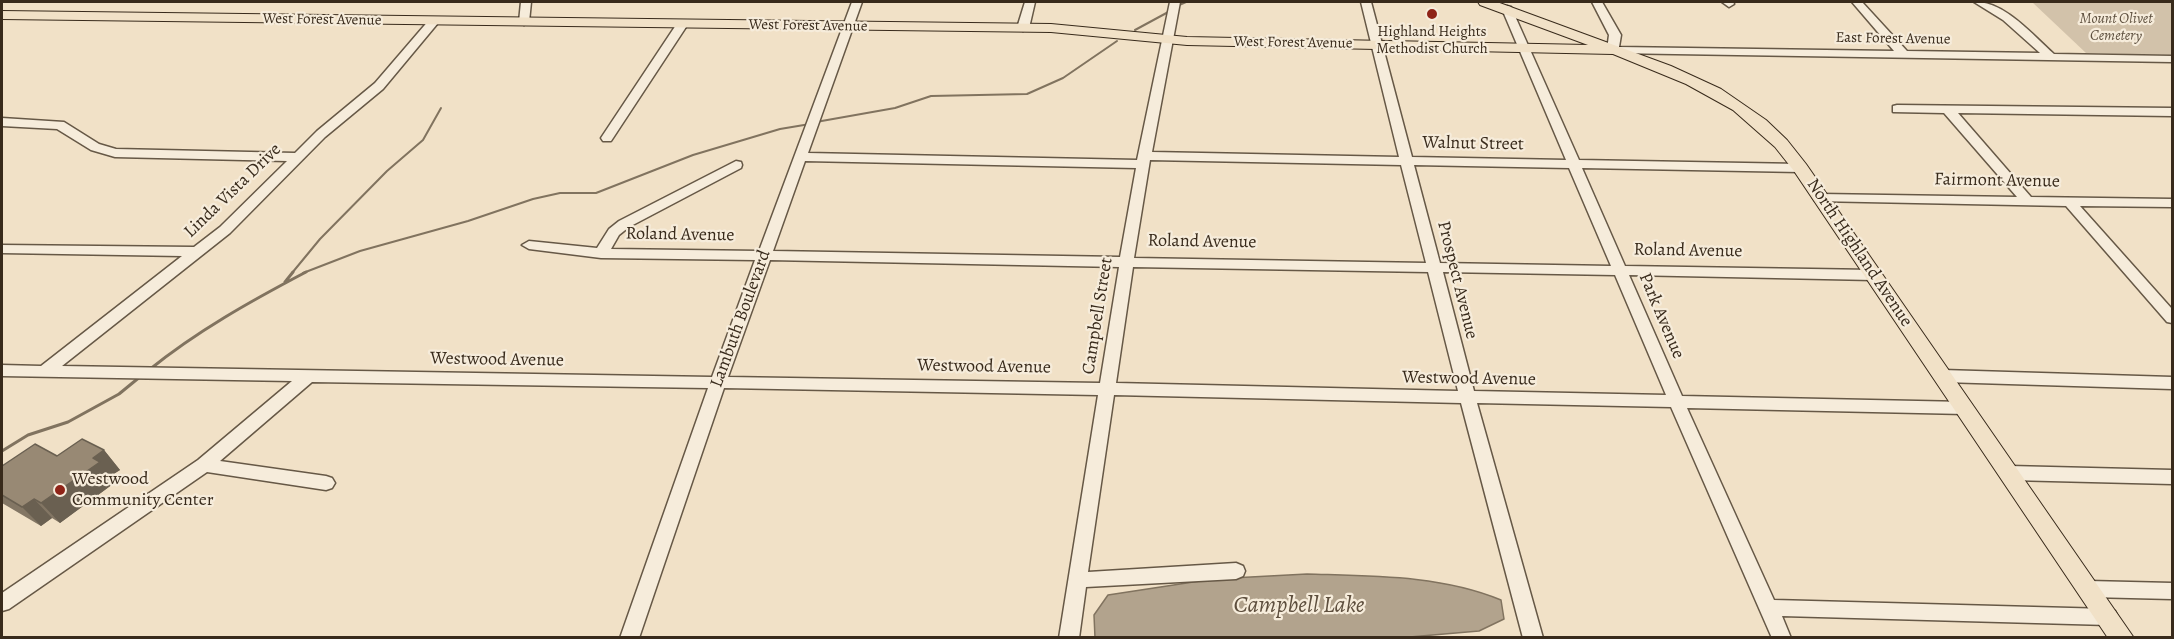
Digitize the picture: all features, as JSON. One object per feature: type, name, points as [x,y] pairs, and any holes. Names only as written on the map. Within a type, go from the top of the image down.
[{"type":"main road","name":"North Highland Avenue","points":[[1485,2],[1666,69],[1722,95],[1772,132],[1821,198],[2122,638]]},
{"type":"main road","name":"West Forest Avenue","points":[[2,15],[1023,28],[1075,30],[1166,40],[1613,50]]},
{"type":"street","points":[[524,22],[526,2]]},
{"type":"street","name":"Lambuth Boulevard","points":[[629,638],[718,382],[812,131],[857,2]]},
{"type":"street","points":[[1023,28],[1030,2]]},
{"type":"street","name":"Prospect Avenue","points":[[1366,2],[1433,266],[1533,638]]},
{"type":"street","points":[[1598,2],[1615,35],[1613,50]]},
{"type":"street","points":[[1857,2],[1904,55]]},
{"type":"street","points":[[1978,2],[2007,18],[2051,57]]},
{"type":"street","name":"Campbell Street","points":[[1069,638],[1126,261],[1174,3]]},
{"type":"street","name":"Park Avenue","points":[[1507,9],[1572,164],[1782,638]]},
{"type":"street","name":"Linda Vista Drive","points":[[44,372],[225,230],[296,157],[379,86],[434,21]]},
{"type":"street","points":[[607,138],[682,24]]},
{"type":"street","name":"East Forest Avenue","points":[[1613,50],[2172,59]]},
{"type":"street","points":[[1897,109],[2172,112]]},
{"type":"street","points":[[1948,110],[2026,199]]},
{"type":"street","points":[[2,122],[60,125],[95,147],[115,153],[296,157]]},
{"type":"street","name":"Walnut Street","points":[[801,157],[1407,161],[1800,168]]},
{"type":"street","points":[[601,253],[614,232],[624,224],[736,165]]},
{"type":"street","name":"Fairmont Avenue","points":[[1821,198],[2026,199],[2172,203]]},
{"type":"street","points":[[2068,200],[2172,318]]},
{"type":"street","name":"Roland Avenue","points":[[530,245],[601,253],[1873,275]]},
{"type":"street","points":[[2,249],[198,252]]},
{"type":"street","name":"Westwood Avenue","points":[[2,371],[1105,389],[1468,399],[1965,408]]},
{"type":"street","points":[[1943,376],[2172,383]]},
{"type":"street","points":[[2,603],[204,465],[307,377]]},
{"type":"street","points":[[204,465],[327,483]]},
{"type":"street","points":[[2010,473],[2172,477]]},
{"type":"street","points":[[1079,580],[1236,571]]},
{"type":"street","points":[[2089,589],[2172,591]]},
{"type":"street","points":[[1770,608],[2108,617]]},
{"type":"green space","name":"Mount Olivet Cemetery","points":[[2032,2],[2172,2],[2172,55],[2086,53]]},
{"type":"water","name":"Campbell Lake","points":[[1307,574],[1406,578],[1454,586],[1501,600],[1504,619],[1479,631],[1398,638],[1095,638],[1094,615],[1108,595],[1213,579]]},
{"type":"building","points":[[82,439],[104,450],[93,458],[100,462],[41,503],[34,499],[22,507],[2,495],[2,466],[35,444],[57,456]]},
{"type":"waterway","points":[[1177,6],[1186,2]]},
{"type":"waterway","points":[[1135,30],[1172,10]]},
{"type":"waterway","points":[[816,122],[895,108],[931,96],[1027,94],[1063,78],[1117,41]]},
{"type":"waterway","points":[[292,273],[320,239],[387,171],[423,140],[441,108]]},
{"type":"waterway","points":[[303,273],[360,251],[468,221],[533,199],[560,193],[596,193],[693,155],[780,129],[810,124]]},
{"type":"waterway","points":[[285,282],[293,272]]},
{"type":"waterway","points":[[149,370],[186,342],[225,317],[306,272]]},
{"type":"waterway","points":[[2,451],[28,435],[68,422],[119,394],[141,376]]},
{"type":"place","name":"Highland Heights Methodist Church","points":[[1432,14]]},
{"type":"place","name":"Westwood Community Center","points":[[60,490]]}]
